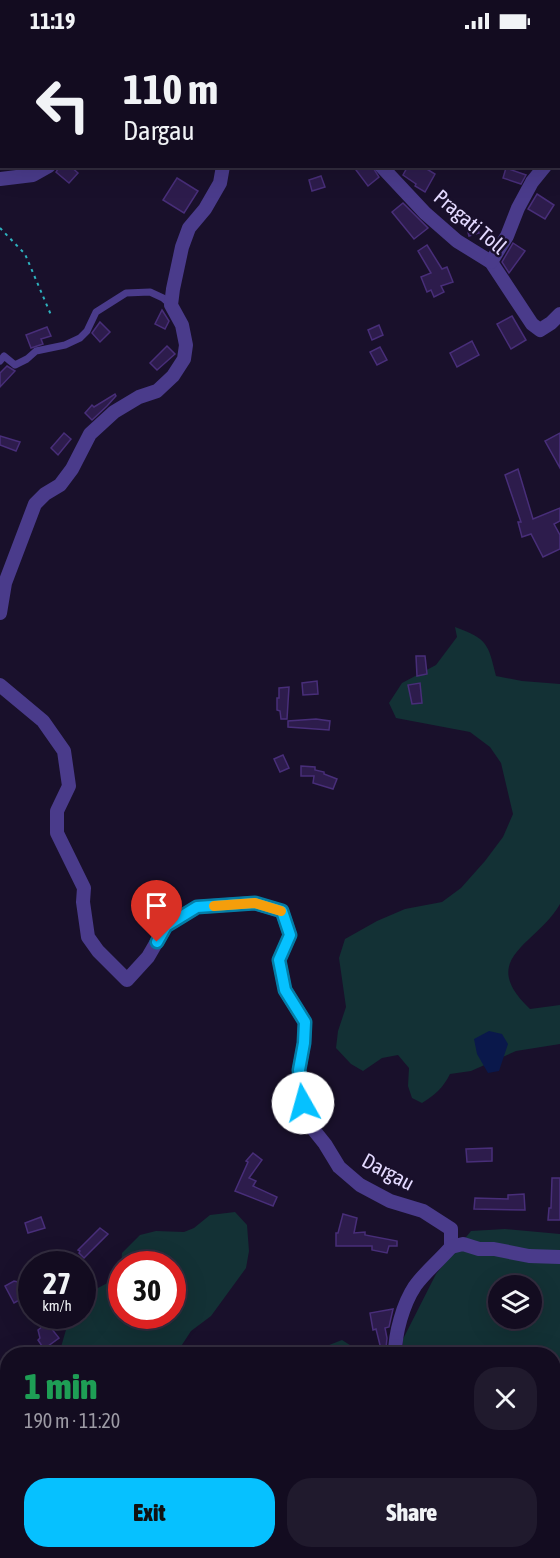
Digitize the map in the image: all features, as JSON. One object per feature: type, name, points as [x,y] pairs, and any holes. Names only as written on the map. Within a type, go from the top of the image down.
[{"type":"street","points":[[0,179],[33,175],[46,168]]},
{"type":"street","points":[[0,613],[5,584],[35,504],[45,494],[60,485],[72,469],[90,434],[114,412],[139,397],[157,391],[173,376],[184,359],[186,345],[183,325],[171,305],[182,247],[189,228],[205,209],[220,183],[223,168]]},
{"type":"street","name":"Pragati Toll","points":[[383,168],[425,213],[457,241],[491,262],[531,324],[540,330],[560,314]]},
{"type":"street","points":[[491,262],[507,236],[532,182],[543,168]]},
{"type":"street","name":"Dargau","points":[[0,685],[43,721],[64,751],[69,786],[57,811],[57,833],[84,888],[83,902],[88,938],[98,951],[127,980],[148,957],[166,926],[197,907],[255,903],[282,911],[290,935],[279,960],[285,990],[305,1022],[299,1070],[304,1119],[325,1144],[339,1167],[360,1185],[390,1201],[423,1211],[451,1229],[451,1247]]},
{"type":"street","points":[[395,1347],[403,1314],[415,1286],[451,1247],[464,1244],[479,1249],[494,1249],[529,1256],[560,1257]]},
{"type":"lane","points":[[0,361],[4,356],[15,365],[36,351],[74,342],[87,331],[96,312],[126,293],[150,292],[171,305]]},
{"type":"path","points":[[0,228],[25,254],[51,315]]},
{"type":"green space","points":[[455,627],[474,635],[485,644],[496,676],[560,684],[560,904],[550,918],[516,953],[510,964],[509,977],[515,992],[530,1009],[560,1005],[560,1044],[516,1051],[471,1071],[450,1074],[438,1091],[422,1103],[412,1098],[408,1086],[409,1068],[398,1055],[382,1058],[363,1071],[351,1064],[336,1048],[338,1031],[346,1007],[339,958],[345,939],[405,909],[442,902],[461,888],[503,837],[513,814],[501,763],[490,747],[470,732],[396,718],[389,703],[402,683],[436,665],[457,637]]},
{"type":"green space","points":[[235,1212],[247,1225],[249,1251],[246,1268],[211,1316],[191,1331],[181,1347],[61,1347],[66,1329],[96,1329],[96,1289],[108,1283],[108,1329],[186,1329],[186,1251],[124,1251],[140,1235],[156,1231],[184,1232],[194,1228],[210,1215]]},
{"type":"green space","points":[[505,1229],[560,1234],[560,1347],[403,1347],[403,1339],[436,1274],[471,1231]]},
{"type":"green space","points":[[342,1340],[353,1347],[324,1347]]},
{"type":"shaded area","points":[[489,1031],[502,1034],[508,1044],[499,1071],[488,1073],[477,1054],[474,1039]]},
{"type":"building","points":[[59,168],[72,168],[78,173],[69,183],[56,172]]},
{"type":"building","points":[[354,168],[373,168],[379,177],[368,186]]},
{"type":"building","points":[[407,168],[425,168],[435,174],[425,192],[403,175]]},
{"type":"building","points":[[506,168],[526,175],[521,184],[503,178]]},
{"type":"building","points":[[321,176],[325,187],[312,191],[309,180]]},
{"type":"building","points":[[177,178],[198,191],[184,213],[163,200]]},
{"type":"building","points":[[537,194],[554,205],[545,219],[528,209]]},
{"type":"building","points":[[403,203],[428,228],[414,239],[392,212]]},
{"type":"building","points":[[475,218],[479,233],[469,236],[465,221]]},
{"type":"building","points":[[513,243],[525,251],[509,273],[502,262]]},
{"type":"building","points":[[427,245],[442,269],[447,267],[453,282],[441,286],[444,292],[434,297],[431,290],[427,292],[421,277],[431,273],[418,251]]},
{"type":"building","points":[[162,310],[169,321],[165,329],[155,324]]},
{"type":"building","points":[[512,316],[526,340],[511,349],[497,324]]},
{"type":"building","points":[[100,322],[110,332],[100,342],[92,333]]},
{"type":"building","points":[[379,325],[383,335],[372,340],[368,330]]},
{"type":"building","points":[[47,327],[51,336],[41,339],[43,344],[31,348],[26,335]]},
{"type":"building","points":[[472,341],[479,355],[457,367],[450,353]]},
{"type":"building","points":[[167,346],[175,354],[157,370],[150,363]]},
{"type":"building","points":[[380,347],[387,360],[377,365],[370,352]]},
{"type":"building","points":[[7,366],[15,371],[0,387],[0,373]]},
{"type":"building","points":[[115,394],[116,396],[92,420],[85,413],[92,405],[94,407]]},
{"type":"building","points":[[64,433],[71,439],[58,455],[51,448]]},
{"type":"building","points":[[560,433],[560,468],[545,441]]},
{"type":"building","points":[[0,436],[20,442],[16,451],[0,445]]},
{"type":"building","points":[[518,469],[533,519],[560,508],[560,521],[554,524],[560,535],[560,549],[543,557],[531,534],[522,537],[518,522],[521,522],[505,475]]},
{"type":"building","points":[[416,656],[425,656],[427,674],[417,676]]},
{"type":"building","points":[[317,681],[318,694],[303,695],[302,683]]},
{"type":"building","points":[[420,683],[422,703],[412,704],[408,685]]},
{"type":"building","points":[[289,687],[287,719],[281,719],[280,711],[277,710],[279,688]]},
{"type":"building","points":[[316,719],[330,721],[329,730],[288,727],[288,721]]},
{"type":"building","points":[[283,755],[289,768],[280,772],[274,759]]},
{"type":"building","points":[[301,766],[315,767],[315,770],[337,779],[333,789],[313,783],[314,776],[301,776]]},
{"type":"building","points":[[492,1148],[492,1161],[467,1162],[466,1149]]},
{"type":"building","points":[[253,1153],[262,1160],[249,1178],[256,1181],[253,1186],[277,1197],[273,1206],[235,1191],[248,1162],[246,1161]]},
{"type":"building","points":[[552,1178],[560,1178],[560,1220],[548,1220],[549,1208],[551,1208]]},
{"type":"building","points":[[524,1194],[525,1210],[474,1209],[475,1198],[508,1199],[508,1195]]},
{"type":"building","points":[[343,1214],[357,1218],[354,1233],[365,1232],[365,1235],[397,1241],[397,1246],[389,1246],[387,1253],[372,1250],[372,1246],[336,1246],[336,1233],[338,1233]]},
{"type":"building","points":[[41,1217],[45,1228],[28,1233],[25,1223]]},
{"type":"building","points":[[100,1228],[108,1234],[91,1251],[78,1250]]},
{"type":"building","points":[[14,1281],[18,1282],[18,1301],[14,1303],[5,1286]]},
{"type":"building","points":[[393,1309],[389,1327],[385,1328],[386,1347],[380,1347],[376,1329],[373,1330],[370,1313]]},
{"type":"building","points":[[39,1329],[52,1329],[59,1338],[47,1347],[43,1347],[38,1340]]},
{"type":"slow traffic","points":[[214,906],[255,903],[281,911]]},
{"type":"route","points":[[157,942],[166,926],[197,907],[255,903],[282,911],[290,935],[279,960],[285,990],[305,1022],[299,1070],[303,1103]]}]
